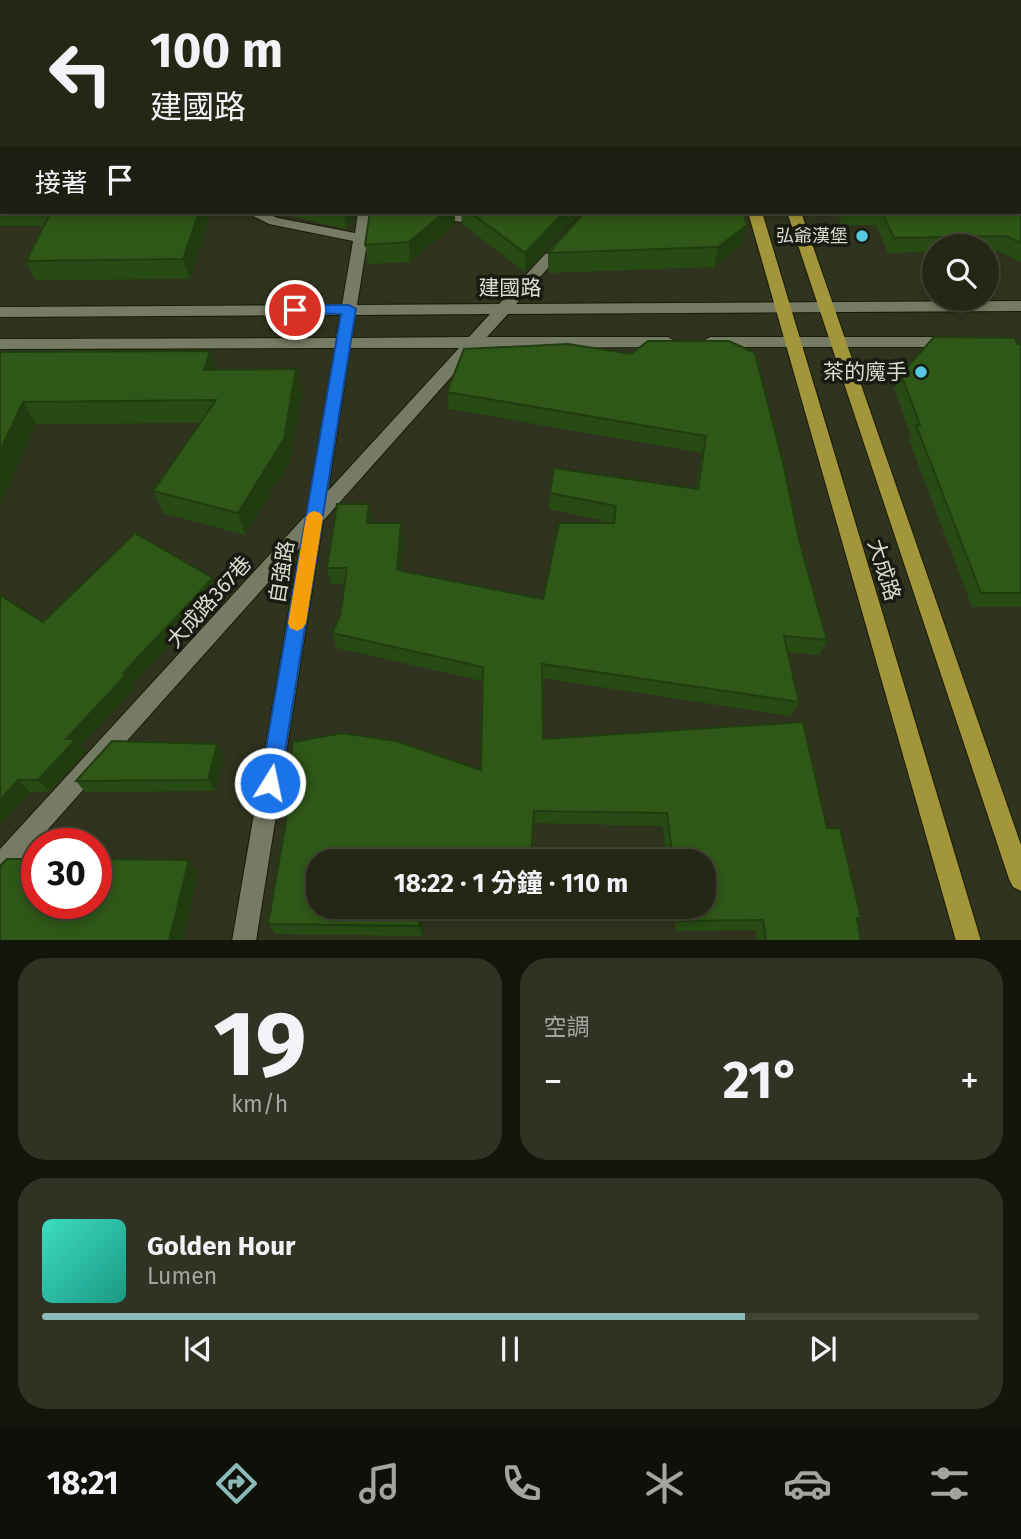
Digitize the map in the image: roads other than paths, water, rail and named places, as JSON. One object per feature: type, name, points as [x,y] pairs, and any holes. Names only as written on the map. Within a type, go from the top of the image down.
[{"type":"main road","name":"大成路","points":[[756,214],[969,940]]},
{"type":"main road","name":"大成路","points":[[795,214],[1013,835],[1021,879]]},
{"type":"street","points":[[257,214],[274,221],[361,237]]},
{"type":"street","name":"自強路","points":[[244,940],[365,214]]},
{"type":"street","name":"大成路367巷","points":[[0,866],[589,214]]},
{"type":"street","name":"建國路","points":[[0,312],[1021,306]]},
{"type":"street","points":[[0,344],[966,342]]},
{"type":"place","name":"弘爺漢堡","points":[[862,236]]},
{"type":"place","name":"茶的魔手","points":[[921,372]]}]
